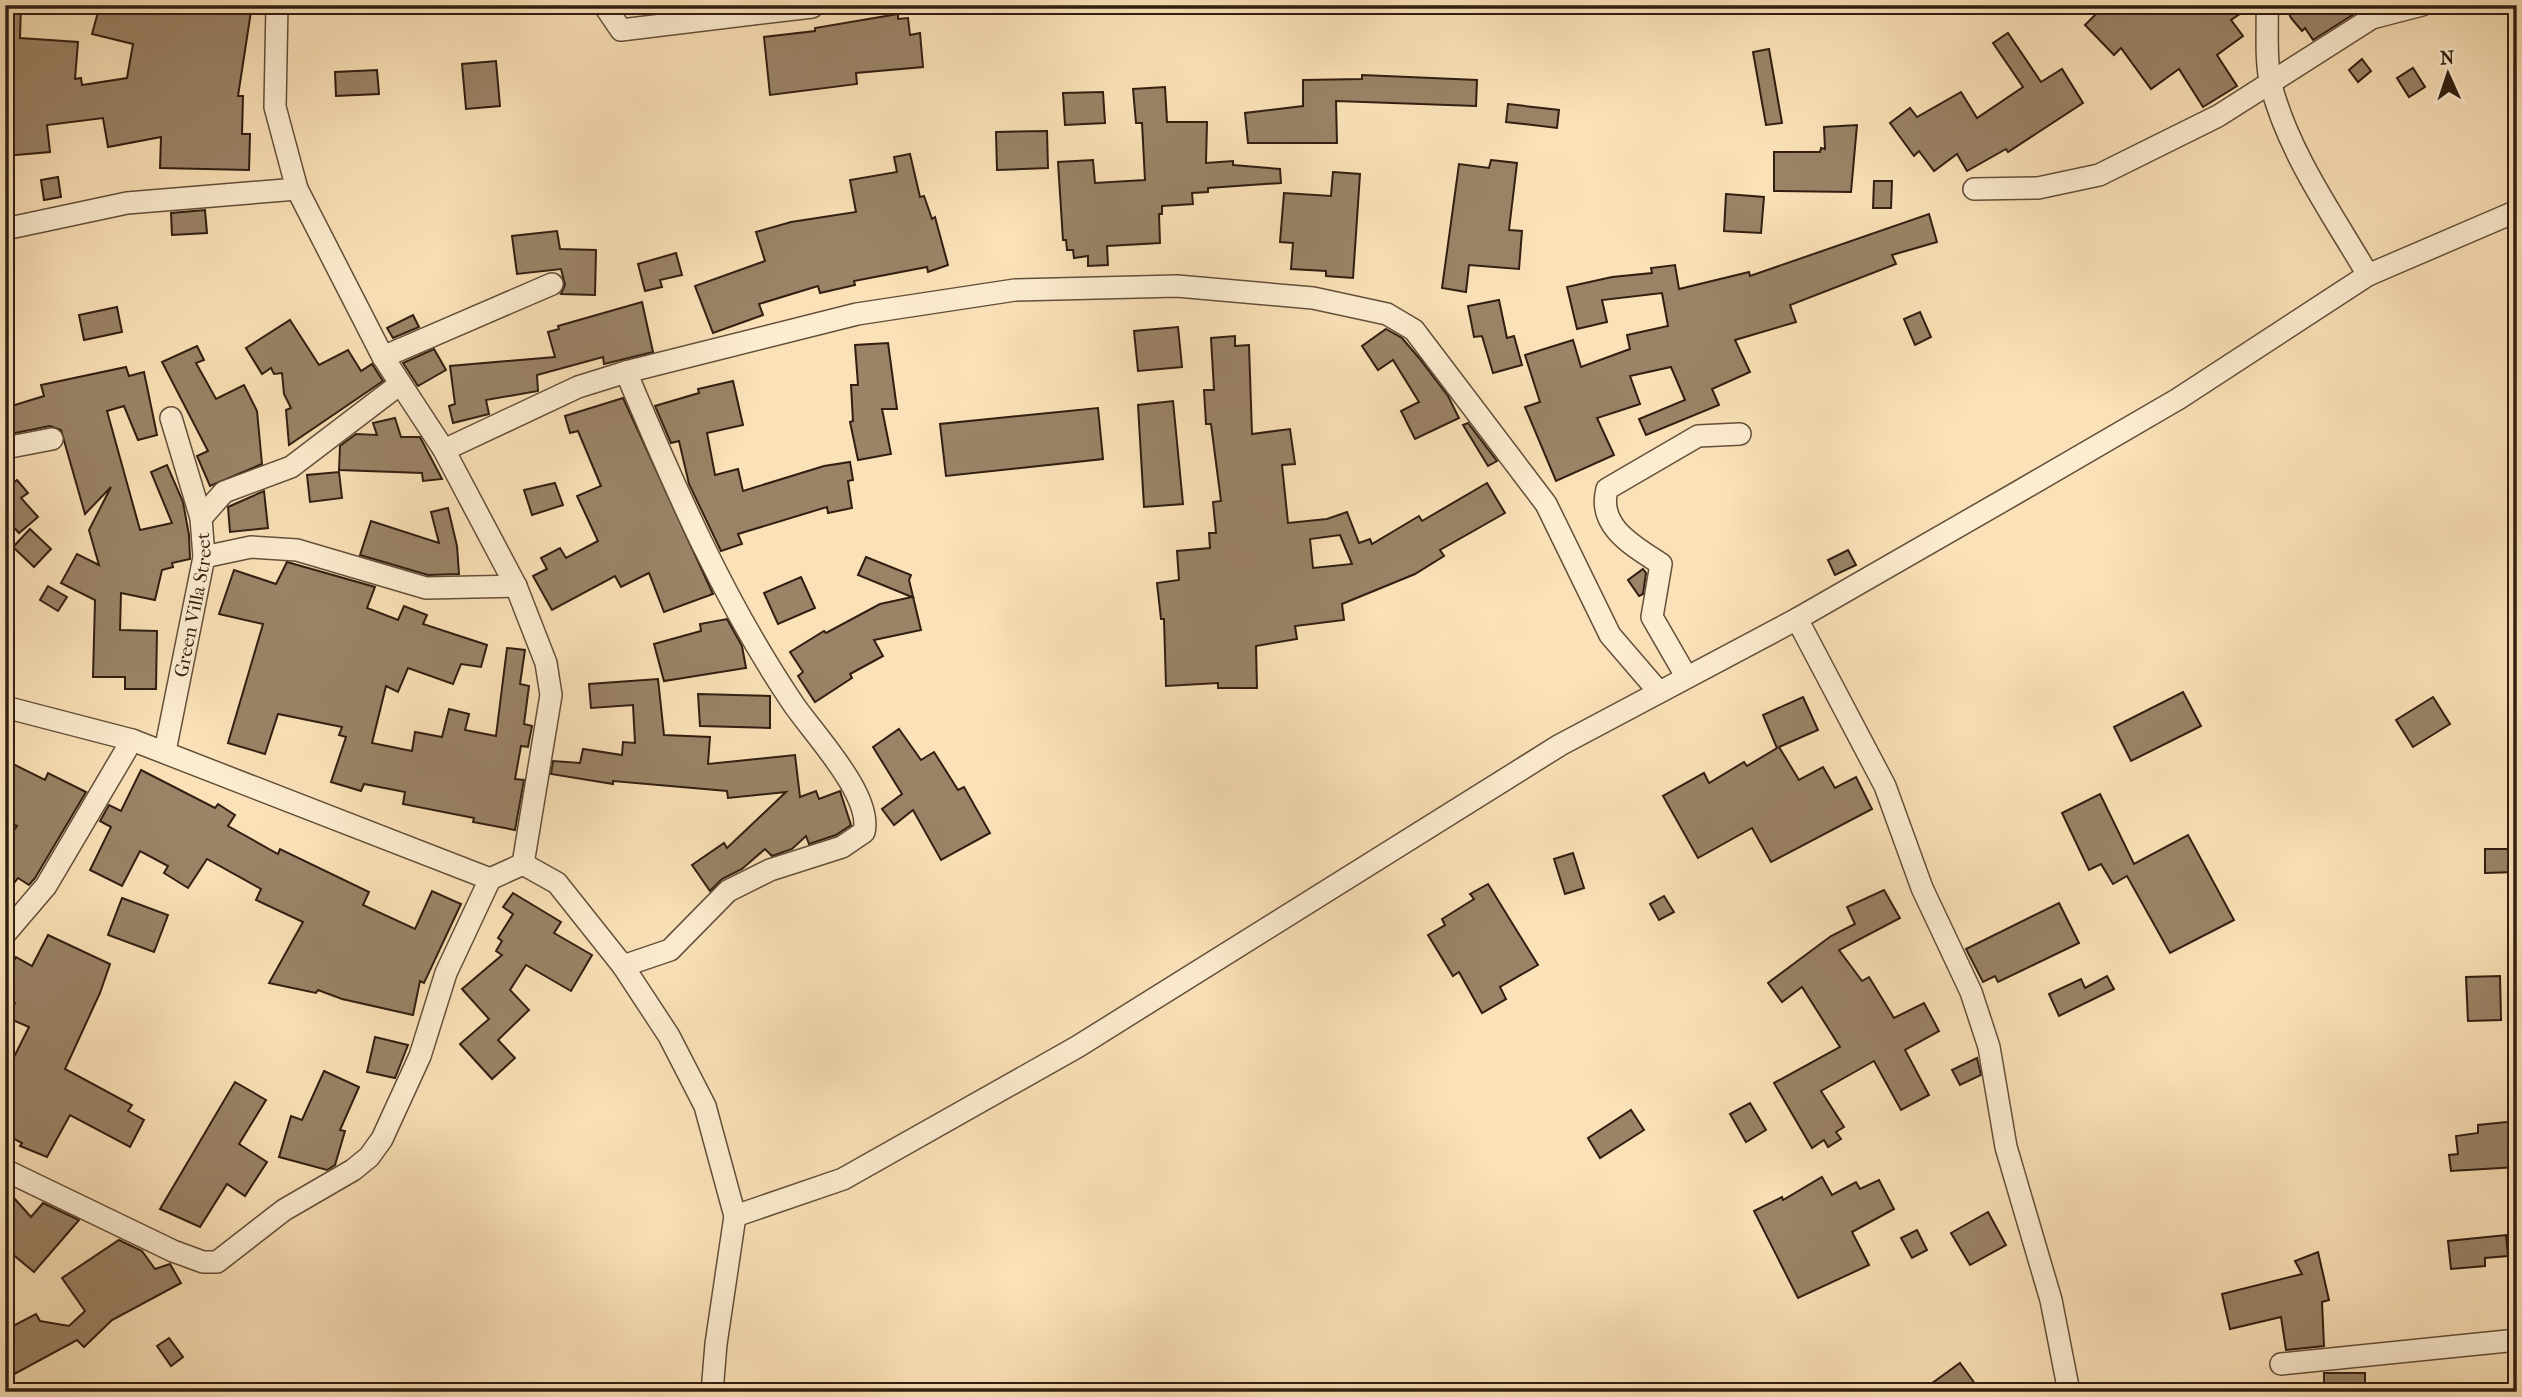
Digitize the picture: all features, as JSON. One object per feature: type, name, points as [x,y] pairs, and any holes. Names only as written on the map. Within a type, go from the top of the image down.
[{"type":"street","points":[[277,5],[275,107],[297,189],[383,357],[443,450],[516,586],[546,663],[551,695],[523,864]]},
{"type":"street","points":[[604,5],[621,30],[811,7]]},
{"type":"street","points":[[2267,5],[2270,83],[2300,158],[2368,275]]},
{"type":"street","points":[[1974,189],[2038,188],[2099,175],[2218,116],[2372,18],[2422,5]]},
{"type":"street","points":[[5,229],[127,203],[297,189]]},
{"type":"street","points":[[735,1216],[843,1179],[1077,1047],[1560,745],[1797,619],[2178,399],[2368,275],[2517,211]]},
{"type":"street","points":[[383,357],[552,284]]},
{"type":"street","points":[[443,450],[578,387],[626,372],[857,314],[1015,290],[1177,286],[1313,298],[1387,314],[1414,330],[1546,504],[1609,635],[1659,692]]},
{"type":"street","points":[[623,966],[670,950],[728,891],[769,870],[842,846],[864,832],[867,822],[840,766],[793,704],[729,596],[671,479],[626,372]]},
{"type":"street","points":[[201,518],[225,492],[290,467],[400,384]]},
{"type":"street","name":"Green Villa Street","points":[[164,751],[204,557],[201,518],[172,418]]},
{"type":"street","points":[[1686,676],[1653,617],[1661,564],[1617,535],[1604,500],[1607,489],[1698,436],[1740,434]]},
{"type":"street","points":[[5,448],[52,439]]},
{"type":"street","points":[[204,557],[251,547],[297,550],[426,589],[516,586]]},
{"type":"street","points":[[1797,619],[1885,786],[1922,888],[1971,992],[1989,1047],[2006,1147],[2051,1300],[2068,1392]]},
{"type":"street","points":[[5,706],[164,751],[490,879]]},
{"type":"street","points":[[5,933],[46,886],[132,740]]},
{"type":"street","points":[[523,864],[557,883],[623,966],[669,1036],[705,1105],[735,1216],[716,1344],[712,1392]]},
{"type":"street","points":[[5,1170],[173,1251],[203,1262],[217,1262],[284,1210],[353,1170],[369,1157],[382,1139],[420,1056],[446,972],[490,879],[523,864]]},
{"type":"street","points":[[2281,1364],[2517,1340]]},
{"type":"building","points":[[5,5],[21,5],[20,38],[78,42],[75,79],[81,78],[82,85],[127,78],[133,44],[92,34],[100,5],[119,5],[156,14],[156,5],[252,5],[238,96],[243,96],[242,134],[250,134],[249,170],[160,168],[161,137],[108,147],[103,118],[47,125],[50,152],[5,156]]},
{"type":"building","points":[[2105,5],[2253,5],[2231,20],[2243,36],[2217,55],[2237,86],[2203,107],[2179,69],[2151,89],[2121,48],[2114,55],[2085,25]]},
{"type":"building","points":[[2285,5],[2360,5],[2362,9],[2313,40],[2305,28],[2302,31],[2291,18]]},
{"type":"building","points":[[898,14],[898,19],[908,18],[910,35],[920,33],[923,67],[856,73],[857,84],[770,95],[764,37],[815,31],[815,28]]},
{"type":"building","points":[[2008,33],[2041,82],[2062,69],[2083,103],[2008,152],[2006,149],[1967,171],[1957,154],[1934,171],[1919,151],[1914,156],[1890,123],[1910,108],[1917,117],[1961,92],[1977,118],[2023,87],[1993,43]]},
{"type":"building","points":[[1769,49],[1782,123],[1766,125],[1753,52]]},
{"type":"building","points":[[2362,59],[2371,71],[2358,82],[2349,70]]},
{"type":"building","points":[[496,61],[500,106],[466,109],[462,64]]},
{"type":"building","points":[[2413,68],[2425,87],[2409,97],[2397,78]]},
{"type":"building","points":[[377,70],[379,94],[336,96],[335,72]]},
{"type":"building","points":[[1362,75],[1477,80],[1476,106],[1336,101],[1337,143],[1248,143],[1245,113],[1303,106],[1303,80],[1362,79]]},
{"type":"building","points":[[1165,87],[1167,122],[1207,122],[1206,163],[1233,161],[1233,165],[1280,169],[1281,183],[1208,188],[1208,192],[1192,193],[1193,204],[1162,206],[1162,214],[1159,214],[1160,243],[1107,246],[1108,265],[1088,266],[1088,256],[1074,258],[1073,250],[1067,250],[1066,240],[1063,240],[1058,162],[1093,160],[1095,183],[1145,180],[1142,123],[1136,123],[1133,89]]},
{"type":"building","points":[[1103,92],[1105,123],[1065,125],[1063,93]]},
{"type":"building","points":[[1508,104],[1559,110],[1557,128],[1506,122]]},
{"type":"building","points":[[1857,125],[1851,192],[1774,191],[1774,152],[1820,152],[1821,148],[1825,149],[1824,127]]},
{"type":"building","points":[[1047,131],[1048,168],[997,170],[996,132]]},
{"type":"building","points":[[910,154],[920,197],[924,196],[932,219],[935,217],[948,265],[928,272],[927,267],[854,281],[855,285],[820,293],[818,286],[759,304],[763,315],[713,333],[695,286],[765,261],[756,232],[791,222],[856,212],[850,180],[897,172],[894,157]]},
{"type":"building","points":[[1491,160],[1517,163],[1509,230],[1522,231],[1519,269],[1469,265],[1466,292],[1442,288],[1459,164],[1489,168]]},
{"type":"building","points":[[1333,172],[1360,174],[1353,278],[1326,276],[1326,271],[1291,269],[1293,243],[1280,242],[1284,193],[1331,196]]},
{"type":"building","points":[[58,177],[61,197],[44,200],[41,180]]},
{"type":"building","points":[[1874,181],[1892,181],[1891,208],[1873,208]]},
{"type":"building","points":[[1726,194],[1764,197],[1761,233],[1724,231]]},
{"type":"building","points":[[205,210],[207,233],[172,235],[171,213]]},
{"type":"building","points":[[1929,214],[1937,242],[1892,255],[1896,264],[1790,305],[1796,322],[1735,340],[1750,372],[1712,389],[1719,405],[1646,435],[1639,419],[1685,400],[1671,367],[1630,376],[1640,404],[1597,418],[1614,455],[1556,481],[1525,407],[1540,402],[1525,355],[1573,340],[1581,367],[1630,349],[1627,335],[1668,326],[1662,293],[1602,300],[1607,322],[1577,329],[1567,287],[1612,277],[1652,273],[1651,268],[1675,265],[1679,289],[1749,272],[1750,276]]},
{"type":"building","points":[[557,231],[560,249],[596,250],[595,295],[561,294],[565,285],[561,269],[517,274],[512,236]]},
{"type":"building","points":[[676,253],[682,275],[660,280],[662,287],[645,291],[638,264]]},
{"type":"building","points":[[1499,300],[1507,338],[1514,336],[1522,365],[1493,373],[1482,336],[1474,337],[1468,306]]},
{"type":"building","points":[[642,302],[653,352],[604,364],[603,357],[537,375],[538,391],[486,400],[489,414],[453,423],[449,406],[455,404],[450,366],[555,357],[548,332],[559,329],[558,326]]},
{"type":"building","points":[[117,307],[122,332],[84,340],[79,315]]},
{"type":"building","points":[[1920,312],[1931,337],[1915,345],[1904,319]]},
{"type":"building","points":[[413,315],[419,327],[393,338],[387,328]]},
{"type":"building","points":[[290,320],[319,365],[348,350],[361,371],[372,364],[383,381],[289,445],[286,410],[291,408],[284,394],[282,373],[274,374],[271,368],[262,374],[246,348]]},
{"type":"building","points":[[1178,327],[1182,367],[1138,371],[1134,331]]},
{"type":"building","points":[[1386,329],[1402,338],[1419,358],[1448,396],[1459,418],[1415,439],[1401,411],[1419,402],[1393,360],[1378,370],[1362,346]]},
{"type":"building","points":[[1235,336],[1235,346],[1249,345],[1252,434],[1290,429],[1295,464],[1282,465],[1288,523],[1327,519],[1347,512],[1359,543],[1370,539],[1372,544],[1419,516],[1422,521],[1487,483],[1505,513],[1440,550],[1444,556],[1415,574],[1342,604],[1344,620],[1295,626],[1297,639],[1256,646],[1257,688],[1218,688],[1218,683],[1166,686],[1164,619],[1161,619],[1157,583],[1179,580],[1177,551],[1210,548],[1209,533],[1216,533],[1213,502],[1221,501],[1211,424],[1206,424],[1204,390],[1214,390],[1211,338]],"holes":[[[1340,535],[1352,564],[1313,568],[1310,539]]]},
{"type":"building","points":[[888,343],[897,409],[882,409],[891,454],[858,460],[850,422],[853,421],[851,385],[858,385],[855,345]]},
{"type":"building","points":[[197,346],[204,360],[196,363],[216,399],[244,385],[257,411],[262,464],[210,486],[197,456],[208,451],[162,362]]},
{"type":"building","points":[[434,349],[446,370],[418,386],[403,363]]},
{"type":"building","points":[[126,367],[129,376],[144,372],[157,435],[138,440],[124,406],[107,411],[140,530],[172,523],[151,472],[167,465],[183,502],[189,535],[190,559],[172,563],[173,567],[162,570],[155,600],[121,593],[120,630],[157,631],[156,689],[125,689],[125,677],[93,677],[95,600],[61,583],[77,554],[99,565],[89,530],[111,487],[85,514],[61,430],[50,426],[5,435],[5,408],[44,396],[41,385]]},
{"type":"building","points":[[733,381],[743,425],[707,433],[715,475],[738,469],[743,491],[824,466],[850,462],[853,480],[848,481],[852,508],[828,513],[827,507],[738,534],[742,544],[721,551],[689,484],[679,441],[671,443],[655,406],[699,393],[698,389]]},
{"type":"building","points":[[623,398],[713,594],[664,612],[649,573],[621,587],[615,576],[552,610],[533,576],[547,569],[541,558],[560,548],[566,558],[598,541],[577,496],[601,486],[578,431],[570,433],[565,416]]},
{"type":"building","points":[[1173,401],[1183,504],[1144,507],[1138,405]]},
{"type":"building","points":[[1098,408],[1103,459],[946,476],[940,424]]},
{"type":"building","points":[[395,418],[401,437],[420,437],[442,479],[423,481],[422,473],[339,470],[340,446],[356,434],[377,435],[373,423]]},
{"type":"building","points":[[1468,423],[1497,461],[1488,466],[1463,425]]},
{"type":"building","points":[[339,472],[342,498],[310,502],[307,475]]},
{"type":"building","points":[[5,480],[10,486],[17,480],[28,493],[21,498],[38,517],[19,533],[5,518]]},
{"type":"building","points":[[555,483],[563,505],[532,515],[524,490]]},
{"type":"building","points":[[264,491],[268,528],[230,532],[228,507]]},
{"type":"building","points":[[448,508],[457,546],[459,574],[428,575],[360,555],[371,521],[439,543],[431,512]]},
{"type":"building","points":[[30,529],[51,549],[34,567],[13,547]]},
{"type":"building","points":[[1848,550],[1856,565],[1835,575],[1828,560]]},
{"type":"building","points":[[866,557],[911,575],[909,580],[921,630],[874,640],[883,656],[850,674],[852,678],[815,702],[798,676],[803,672],[790,652],[824,631],[826,633],[880,604],[912,597],[858,575]]},
{"type":"building","points":[[287,562],[375,587],[367,608],[398,620],[404,606],[427,615],[423,624],[487,645],[481,667],[461,664],[453,684],[408,668],[398,692],[386,686],[372,743],[412,751],[415,732],[442,737],[449,709],[469,714],[465,730],[496,736],[507,648],[525,650],[520,684],[529,686],[524,724],[532,726],[528,747],[521,746],[515,779],[524,780],[515,830],[473,822],[474,818],[403,804],[405,792],[364,784],[361,791],[331,782],[346,737],[339,735],[342,727],[278,714],[265,754],[228,743],[263,624],[219,614],[234,570],[276,584]]},
{"type":"building","points":[[1643,569],[1646,573],[1643,594],[1639,596],[1628,580]]},
{"type":"building","points":[[801,577],[815,608],[778,624],[764,593]]},
{"type":"building","points":[[48,586],[67,597],[58,611],[40,600]]},
{"type":"building","points":[[727,619],[742,646],[746,668],[664,681],[654,644],[701,631],[700,624]]},
{"type":"building","points":[[658,679],[664,735],[710,737],[708,764],[795,755],[800,797],[816,791],[819,799],[840,791],[851,825],[836,835],[809,844],[806,836],[792,849],[772,856],[765,849],[742,869],[722,879],[710,891],[692,865],[724,843],[727,848],[786,792],[728,798],[727,791],[613,781],[613,784],[551,774],[553,761],[580,763],[583,749],[622,755],[623,742],[635,743],[633,705],[591,708],[589,684]]},
{"type":"building","points":[[2183,692],[2201,726],[2131,761],[2114,727]]},
{"type":"building","points":[[698,694],[770,696],[770,728],[700,726]]},
{"type":"building","points":[[1803,697],[1818,730],[1779,747],[1799,780],[1823,767],[1835,788],[1856,777],[1872,809],[1771,862],[1752,828],[1698,858],[1663,796],[1704,773],[1709,783],[1744,762],[1747,766],[1777,748],[1763,715]]},
{"type":"building","points":[[2433,697],[2450,724],[2413,747],[2396,720]]},
{"type":"building","points":[[899,729],[921,760],[934,752],[958,790],[964,787],[990,833],[941,860],[913,810],[894,825],[882,809],[902,794],[873,747]]},
{"type":"building","points":[[5,760],[45,780],[48,773],[86,792],[35,878],[29,885],[18,878],[5,895],[5,842],[17,826],[5,821]]},
{"type":"building","points":[[141,770],[215,808],[218,804],[235,815],[228,826],[278,854],[280,849],[369,892],[363,905],[415,929],[432,891],[461,904],[424,983],[420,981],[413,1015],[342,999],[318,990],[316,993],[269,983],[303,922],[256,900],[261,889],[207,859],[188,888],[164,873],[168,866],[140,851],[122,886],[90,870],[111,827],[100,821],[109,805],[121,811]]},
{"type":"building","points":[[2100,794],[2134,864],[2188,835],[2234,920],[2170,953],[2127,876],[2113,884],[2101,864],[2089,870],[2062,813]]},
{"type":"building","points":[[2485,849],[2517,849],[2517,872],[2485,873]]},
{"type":"building","points":[[1573,853],[1584,888],[1565,894],[1554,859]]},
{"type":"building","points":[[1488,884],[1538,965],[1500,987],[1506,999],[1482,1013],[1459,972],[1453,976],[1428,935],[1445,925],[1442,919],[1474,899],[1470,894]]},
{"type":"building","points":[[1884,890],[1900,918],[1839,950],[1862,981],[1869,977],[1894,1018],[1924,1003],[1939,1031],[1905,1050],[1929,1095],[1901,1110],[1874,1061],[1821,1091],[1844,1127],[1836,1132],[1841,1139],[1828,1147],[1824,1140],[1812,1148],[1774,1083],[1840,1047],[1802,987],[1782,1002],[1768,983],[1831,936],[1855,924],[1847,907]]},
{"type":"building","points":[[513,893],[561,922],[554,933],[592,955],[571,991],[526,965],[510,990],[529,1010],[498,1040],[515,1058],[492,1079],[460,1044],[489,1019],[462,989],[502,955],[496,951],[502,941],[498,938],[513,914],[503,907]]},
{"type":"building","points":[[1664,896],[1674,912],[1659,920],[1650,904]]},
{"type":"building","points":[[122,898],[168,915],[154,952],[108,935]]},
{"type":"building","points":[[2059,903],[2079,943],[1998,982],[1995,976],[1983,982],[1966,949]]},
{"type":"building","points":[[48,935],[110,964],[100,993],[65,1069],[132,1105],[128,1111],[144,1120],[130,1147],[70,1115],[47,1157],[20,1146],[22,1143],[5,1134],[5,1075],[29,1027],[8,1018],[15,1003],[5,996],[5,962],[11,966],[16,957],[32,966]]},
{"type":"building","points":[[2107,976],[2114,989],[2059,1016],[2049,994],[2081,979],[2085,988]]},
{"type":"building","points":[[2500,976],[2501,1020],[2468,1021],[2466,977]]},
{"type":"building","points":[[375,1037],[408,1045],[395,1078],[367,1072]]},
{"type":"building","points":[[1977,1058],[1981,1075],[1960,1085],[1952,1070]]},
{"type":"building","points":[[324,1071],[359,1087],[340,1130],[345,1131],[335,1165],[327,1170],[279,1157],[291,1116],[302,1120]]},
{"type":"building","points":[[235,1082],[266,1100],[239,1144],[267,1162],[245,1196],[227,1184],[200,1227],[160,1209]]},
{"type":"building","points":[[1750,1103],[1766,1130],[1746,1142],[1730,1114]]},
{"type":"building","points":[[1631,1110],[1644,1130],[1600,1158],[1588,1138]]},
{"type":"building","points":[[2516,1121],[2517,1167],[2451,1171],[2449,1155],[2458,1154],[2456,1136],[2478,1133],[2478,1125]]},
{"type":"building","points":[[1822,1177],[1832,1195],[1856,1182],[1860,1189],[1879,1180],[1894,1209],[1852,1232],[1869,1265],[1798,1298],[1754,1211],[1782,1197],[1783,1200]]},
{"type":"building","points":[[5,1188],[31,1217],[43,1203],[79,1220],[34,1272],[5,1248]]},
{"type":"building","points":[[1988,1212],[2006,1245],[1970,1265],[1951,1233]]},
{"type":"building","points":[[1917,1230],[1927,1250],[1912,1258],[1901,1238]]},
{"type":"building","points":[[2506,1235],[2508,1256],[2485,1258],[2485,1266],[2451,1269],[2448,1241]]},
{"type":"building","points":[[119,1240],[142,1251],[155,1269],[170,1264],[181,1283],[112,1320],[84,1347],[77,1340],[5,1379],[5,1330],[36,1314],[40,1321],[69,1326],[85,1311],[62,1278]]},
{"type":"building","points":[[2318,1252],[2329,1300],[2322,1302],[2324,1346],[2286,1350],[2281,1317],[2230,1329],[2222,1294],[2302,1274],[2295,1261]]},
{"type":"building","points":[[169,1338],[183,1357],[171,1366],[157,1346]]},
{"type":"building","points":[[1960,1363],[1981,1392],[1919,1392],[1935,1381]]},
{"type":"building","points":[[2324,1373],[2365,1373],[2365,1392],[2324,1392]]}]
